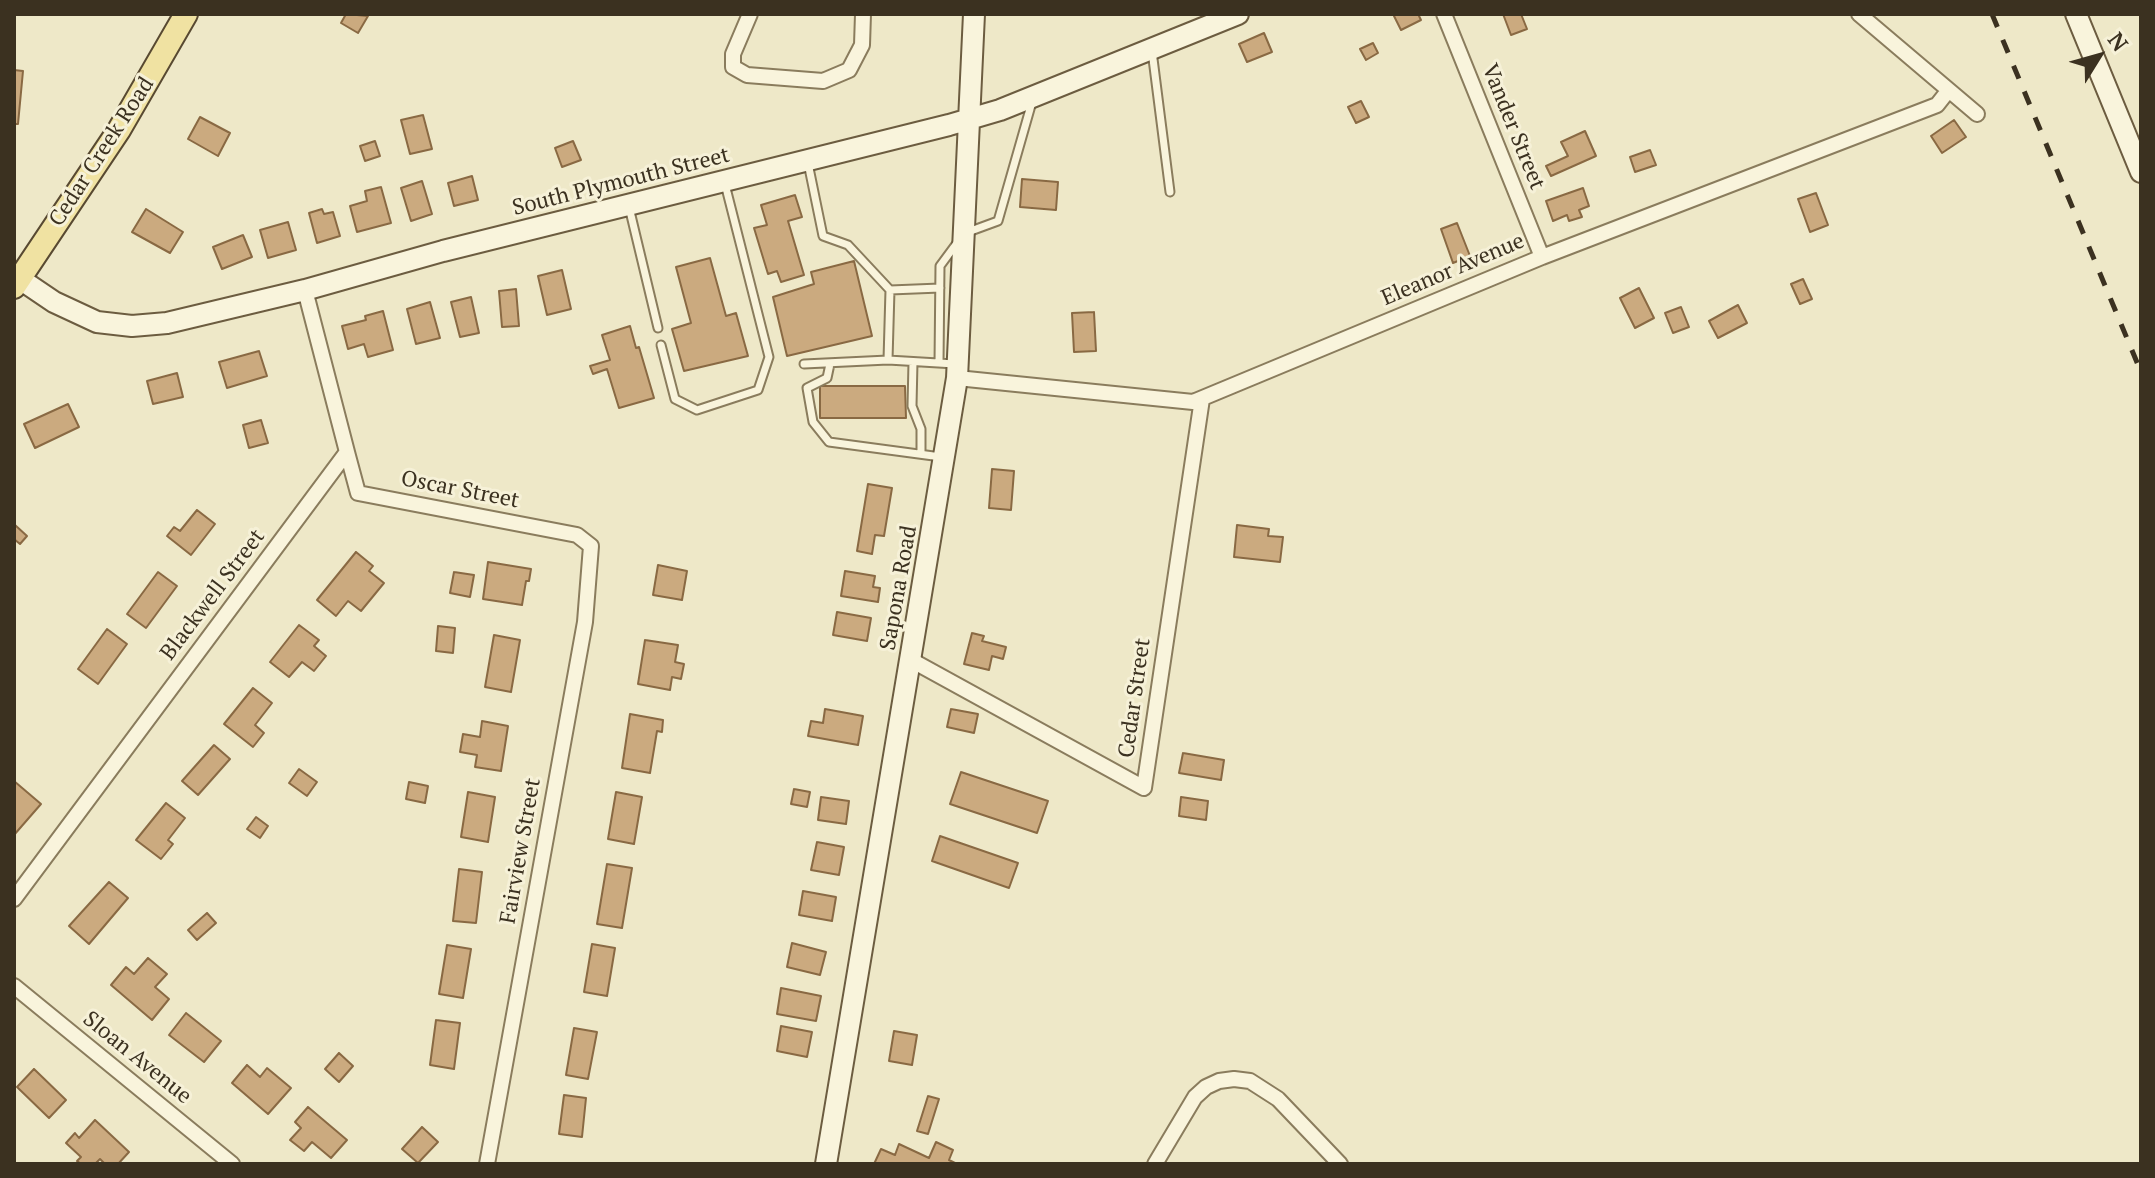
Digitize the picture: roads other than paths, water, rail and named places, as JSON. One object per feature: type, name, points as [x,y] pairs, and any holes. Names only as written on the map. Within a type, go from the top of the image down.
[{"type":"main road","name":"Cedar Creek Road","points":[[16,280],[119,130],[186,14]]},
{"type":"street","points":[[750,14],[733,54],[733,67],[747,75],[823,81],[849,70],[862,45],[863,14]]},
{"type":"street","name":"Sapona Road","points":[[826,1164],[946,457],[951,368],[965,233],[974,14]]},
{"type":"street","name":"South Plymouth Street","points":[[16,280],[97,322],[132,326],[167,323],[969,119],[1238,14]]},
{"type":"street","name":"Vander Street","points":[[1444,14],[1542,257]]},
{"type":"street","points":[[1859,14],[1977,114]]},
{"type":"street","points":[[2076,14],[2141,172]]},
{"type":"street","name":"Eleanor Avenue","points":[[951,368],[1193,402],[1542,257],[1937,105],[1948,91]]},
{"type":"street","points":[[305,290],[347,452]]},
{"type":"street","name":"Cedar Street","points":[[911,660],[1144,788],[1202,399]]},
{"type":"street","name":"Oscar Street","points":[[347,452],[358,493],[577,535],[591,546]]},
{"type":"street","name":"Blackwell Street","points":[[14,899],[347,452]]},
{"type":"street","name":"Fairview Street","points":[[487,1164],[585,622],[591,546]]},
{"type":"street","name":"Sloan Avenue","points":[[14,986],[232,1164]]},
{"type":"street","points":[[1155,1164],[1195,1097],[1206,1087],[1234,1079],[1250,1081],[1278,1099],[1340,1164]]},
{"type":"lane","points":[[1151,49],[1170,192]]},
{"type":"lane","points":[[804,364],[888,360],[951,368],[940,266],[965,233],[998,221],[1034,96]]},
{"type":"lane","points":[[807,160],[823,236],[848,245],[890,290],[888,360]]},
{"type":"lane","points":[[661,345],[675,399],[697,410],[758,390],[769,357],[724,181]]},
{"type":"lane","points":[[628,205],[658,328]]},
{"type":"lane","points":[[890,290],[940,288]]},
{"type":"lane","points":[[913,362],[912,406],[921,429],[921,454]]},
{"type":"lane","points":[[830,364],[827,378],[807,388],[813,422],[829,442],[946,457]]},
{"type":"railway","points":[[1992,14],[2141,372]]}]
